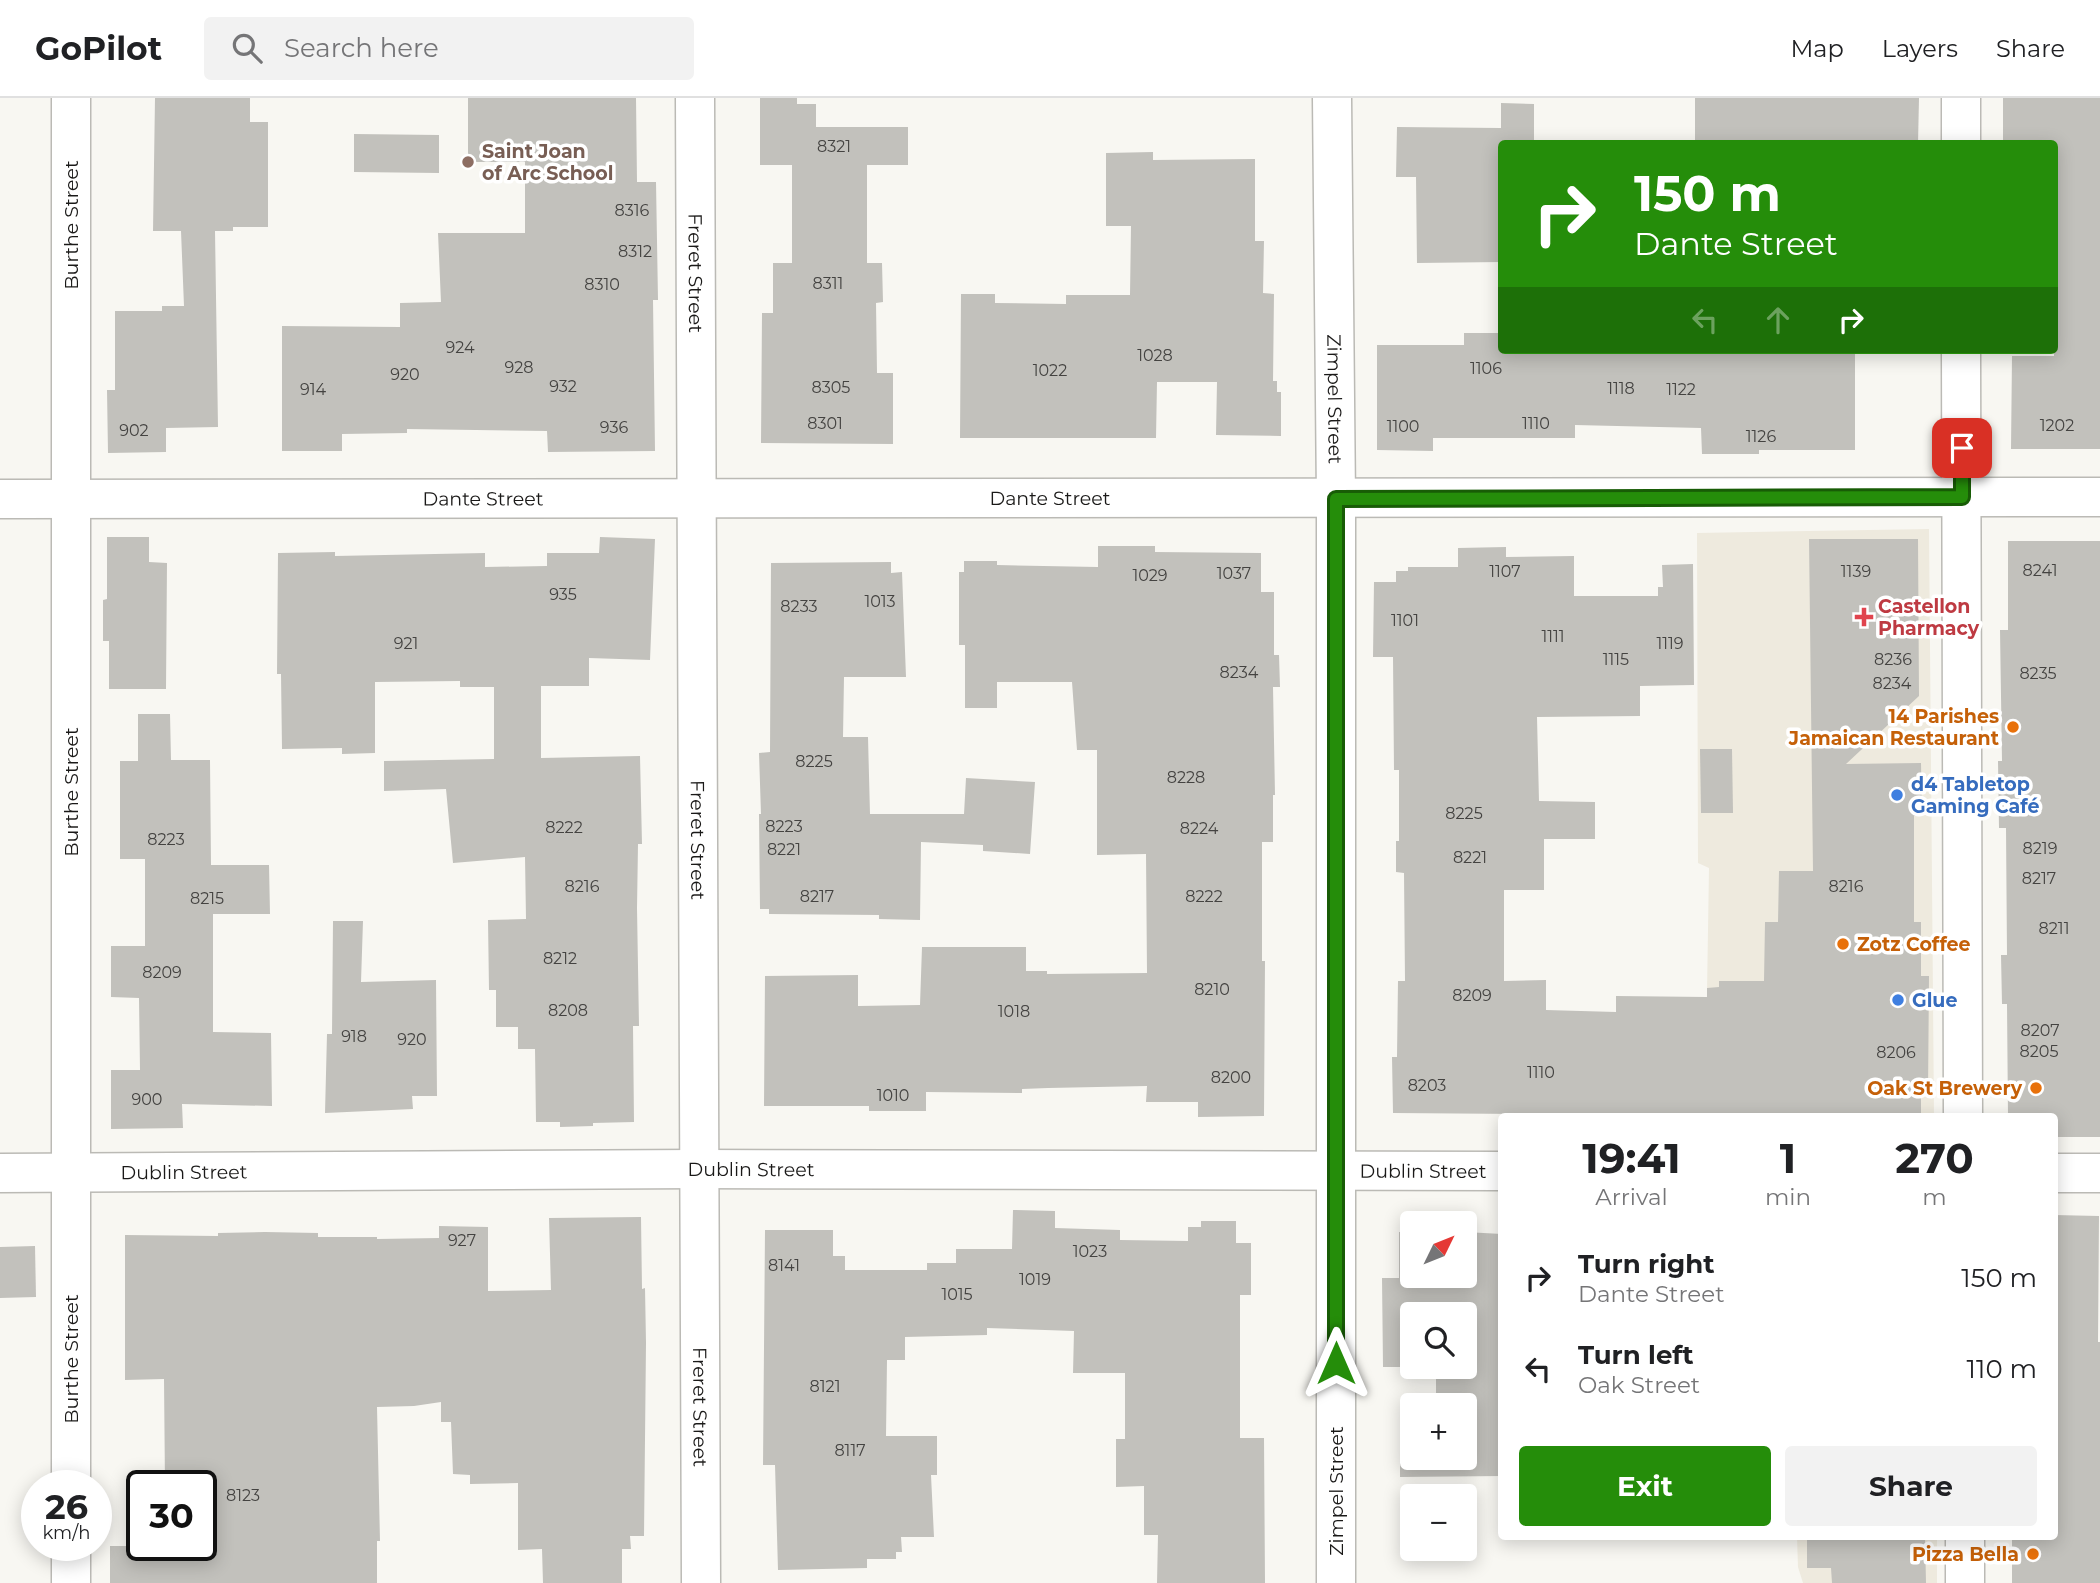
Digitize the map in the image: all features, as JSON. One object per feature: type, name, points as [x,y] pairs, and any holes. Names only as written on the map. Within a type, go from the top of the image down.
[{"type":"street","name":"Burthe Street","points":[[71,98],[71,1470]]},
{"type":"street","name":"Freret Street","points":[[695,98],[701,1583]]},
{"type":"street","name":"Zimpel Street","points":[[1332,98],[1336,499],[1336,1583]]},
{"type":"street","points":[[1961,98],[1961,140]]},
{"type":"street","points":[[1961,354],[1964,1113]]},
{"type":"street","name":"Dante Street","points":[[0,499],[2100,497]]},
{"type":"street","name":"Dublin Street","points":[[0,1173],[699,1169],[1498,1171]]},
{"type":"street","points":[[2058,1173],[2100,1173]]},
{"type":"street","points":[[1965,1540],[1965,1583]]},
{"type":"street","points":[[71,1561],[71,1583]]},
{"type":"shaded area","points":[[1929,529],[1934,1113],[1705,1113],[1709,868],[1698,863],[1697,533]]},
{"type":"shaded area","points":[[1797,1540],[1937,1540],[1937,1583],[1803,1583],[1798,1567]]},
{"type":"building","points":[[155,98],[250,98],[250,122],[268,122],[268,227],[233,227],[233,231],[215,231],[218,427],[166,428],[166,452],[108,453],[107,390],[115,390],[115,311],[162,311],[162,306],[184,306],[181,231],[153,231]]},
{"type":"building","points":[[468,98],[636,98],[637,182],[656,182],[658,300],[653,300],[655,451],[548,452],[547,431],[407,429],[407,433],[342,434],[342,451],[282,451],[282,326],[400,327],[400,303],[441,302],[438,233],[525,233],[525,162],[468,162]]},
{"type":"building","points":[[760,98],[797,98],[797,104],[816,104],[816,127],[908,127],[908,165],[867,165],[867,263],[882,263],[883,302],[876,303],[877,373],[893,373],[893,444],[761,443],[762,313],[773,313],[773,263],[792,263],[792,165],[760,165]]},
{"type":"building","points":[[1695,98],[1919,98],[1918,140],[1695,140]]},
{"type":"building","points":[[2003,98],[2100,98],[2100,449],[2011,449],[2012,356],[2058,354],[2058,140],[2003,140]]},
{"type":"building","points":[[1501,103],[1534,104],[1534,140],[1498,140],[1498,262],[1417,263],[1416,177],[1396,177],[1397,127],[1501,128]]},
{"type":"building","points":[[354,134],[439,135],[439,173],[354,172]]},
{"type":"building","points":[[1153,152],[1153,160],[1255,159],[1255,241],[1264,241],[1263,293],[1274,294],[1273,381],[1277,381],[1277,392],[1281,392],[1281,436],[1216,435],[1217,382],[1157,382],[1156,438],[960,438],[961,294],[995,294],[995,303],[1066,304],[1066,295],[1130,295],[1131,226],[1106,226],[1106,153]]},
{"type":"building","points":[[1464,333],[1498,333],[1498,354],[1855,354],[1855,450],[1759,450],[1759,454],[1702,454],[1701,428],[1575,425],[1575,438],[1433,438],[1433,451],[1377,450],[1377,345],[1464,345]]},
{"type":"building","points":[[107,537],[149,537],[149,562],[167,563],[166,689],[109,689],[109,641],[103,641],[103,600],[107,599]]},
{"type":"building","points":[[600,537],[655,539],[650,660],[589,658],[589,686],[541,686],[541,758],[640,756],[642,844],[638,844],[639,1026],[633,1026],[634,1122],[560,1127],[560,1122],[536,1122],[535,1049],[518,1049],[518,1027],[496,1027],[496,990],[489,990],[488,920],[526,919],[525,857],[453,863],[446,789],[384,791],[384,761],[494,759],[494,687],[460,687],[460,681],[375,682],[375,753],[342,754],[342,748],[282,749],[281,674],[277,674],[278,553],[335,552],[335,556],[485,553],[485,567],[547,566],[547,553],[599,553]]},
{"type":"building","points":[[1809,539],[1918,539],[1919,696],[1846,764],[1921,763],[1922,816],[1914,816],[1914,922],[1921,922],[1921,976],[1929,976],[1928,1094],[1921,1094],[1921,1113],[1393,1113],[1392,1057],[1397,1057],[1398,981],[1405,981],[1404,873],[1396,872],[1399,770],[1394,770],[1393,657],[1373,657],[1374,582],[1396,582],[1396,571],[1408,571],[1408,567],[1458,567],[1458,548],[1506,547],[1506,557],[1574,556],[1574,596],[1658,596],[1658,587],[1663,587],[1662,565],[1693,564],[1694,685],[1640,686],[1640,716],[1537,717],[1539,801],[1595,802],[1595,839],[1544,839],[1544,890],[1504,890],[1504,981],[1546,980],[1546,1010],[1616,1012],[1616,996],[1707,997],[1707,988],[1719,987],[1719,981],[1764,981],[1765,922],[1778,922],[1779,871],[1813,871]]},
{"type":"building","points":[[2008,541],[2100,541],[2100,1137],[2058,1137],[2058,1113],[2008,1113],[2007,1004],[2002,1004],[2001,955],[2007,955],[2006,828],[1999,828],[1998,761],[2002,761],[2000,630],[2008,630]]},
{"type":"building","points":[[1098,546],[1155,546],[1155,552],[1261,553],[1261,592],[1274,592],[1274,655],[1279,655],[1280,687],[1273,687],[1273,842],[1262,842],[1262,961],[1265,961],[1264,1116],[1198,1117],[1198,1102],[1146,1102],[1147,1086],[1022,1089],[1022,1093],[926,1092],[926,1111],[869,1111],[869,1106],[764,1106],[765,976],[858,975],[858,1006],[920,1005],[922,947],[1026,947],[1026,971],[1047,971],[1047,974],[1147,973],[1146,854],[1097,855],[1097,750],[1077,750],[1072,682],[997,682],[997,708],[965,708],[965,645],[959,645],[959,572],[964,572],[964,561],[997,561],[997,565],[1098,567]]},
{"type":"building","points":[[891,562],[891,573],[902,572],[906,677],[844,677],[843,737],[868,737],[870,814],[964,814],[966,778],[1035,782],[1030,854],[983,851],[983,845],[921,842],[920,920],[879,919],[879,915],[769,914],[769,909],[760,909],[759,753],[770,752],[771,563]]},
{"type":"building","points":[[138,714],[170,714],[171,760],[210,760],[211,865],[269,865],[270,914],[213,914],[213,1032],[271,1033],[272,1106],[182,1104],[183,1128],[111,1129],[111,1070],[140,1070],[139,998],[111,997],[111,946],[145,946],[145,859],[120,859],[120,761],[138,761]]},
{"type":"building","points":[[1700,749],[1732,749],[1733,813],[1701,813]]},
{"type":"building","points":[[333,921],[363,921],[361,982],[436,980],[437,1096],[412,1096],[413,1109],[325,1113],[327,1034],[332,1034]]},
{"type":"building","points":[[1013,1210],[1055,1211],[1055,1228],[1120,1230],[1120,1240],[1188,1241],[1188,1227],[1201,1227],[1201,1221],[1236,1221],[1236,1243],[1251,1243],[1251,1295],[1240,1295],[1240,1438],[1264,1438],[1265,1583],[1157,1583],[1158,1535],[1144,1535],[1144,1486],[1116,1487],[1116,1439],[1125,1439],[1125,1373],[1073,1373],[1074,1331],[987,1328],[987,1335],[905,1337],[905,1360],[887,1360],[886,1436],[937,1436],[937,1475],[931,1475],[934,1537],[901,1537],[902,1552],[896,1552],[896,1559],[867,1559],[867,1568],[778,1570],[775,1465],[763,1465],[765,1230],[833,1230],[833,1256],[845,1256],[845,1270],[927,1270],[927,1263],[956,1263],[956,1249],[1012,1249]]},
{"type":"building","points":[[2058,1215],[2099,1216],[2100,1583],[2012,1583],[2012,1540],[2058,1540]]},
{"type":"building","points":[[641,1217],[646,1343],[644,1536],[630,1536],[631,1549],[622,1549],[622,1583],[543,1583],[542,1549],[518,1550],[518,1483],[470,1484],[470,1475],[453,1474],[451,1422],[441,1422],[441,1402],[377,1407],[380,1541],[377,1541],[377,1583],[110,1583],[112,1546],[126,1546],[126,1561],[217,1561],[217,1470],[165,1470],[164,1379],[125,1380],[125,1235],[218,1236],[218,1233],[265,1232],[318,1233],[318,1237],[439,1238],[439,1226],[488,1227],[488,1291],[551,1290],[549,1218]]},
{"type":"building","points":[[1400,1232],[1400,1288],[1477,1288],[1477,1233],[1498,1234],[1498,1476],[1400,1477],[1400,1470],[1477,1470],[1477,1393],[1436,1393],[1436,1379],[1477,1379],[1477,1302],[1400,1302],[1400,1367],[1383,1367],[1382,1278],[1399,1278]]},
{"type":"building","points":[[35,1246],[36,1297],[0,1298],[0,1247]]},
{"type":"building","points":[[1807,1540],[1925,1540],[1926,1583],[1832,1583],[1831,1568],[1807,1568]]},
{"type":"place","name":"Saint Joan of Arc School","points":[[468,162]]},
{"type":"place","name":"Castellon Pharmacy","points":[[1864,617]]},
{"type":"place","name":"14 Parishes Jamaican Restaurant","points":[[2013,727]]},
{"type":"place","name":"d4 Tabletop Gaming Café","points":[[1897,795]]},
{"type":"place","name":"Zotz Coffee","points":[[1843,944]]},
{"type":"place","name":"Glue","points":[[1898,1000]]},
{"type":"place","name":"Oak St Brewery","points":[[2036,1088]]},
{"type":"place","name":"Pizza Bella","points":[[2033,1554]]},
{"type":"route","points":[[1336,1363],[1336,499],[1962,497],[1962,448]]}]
